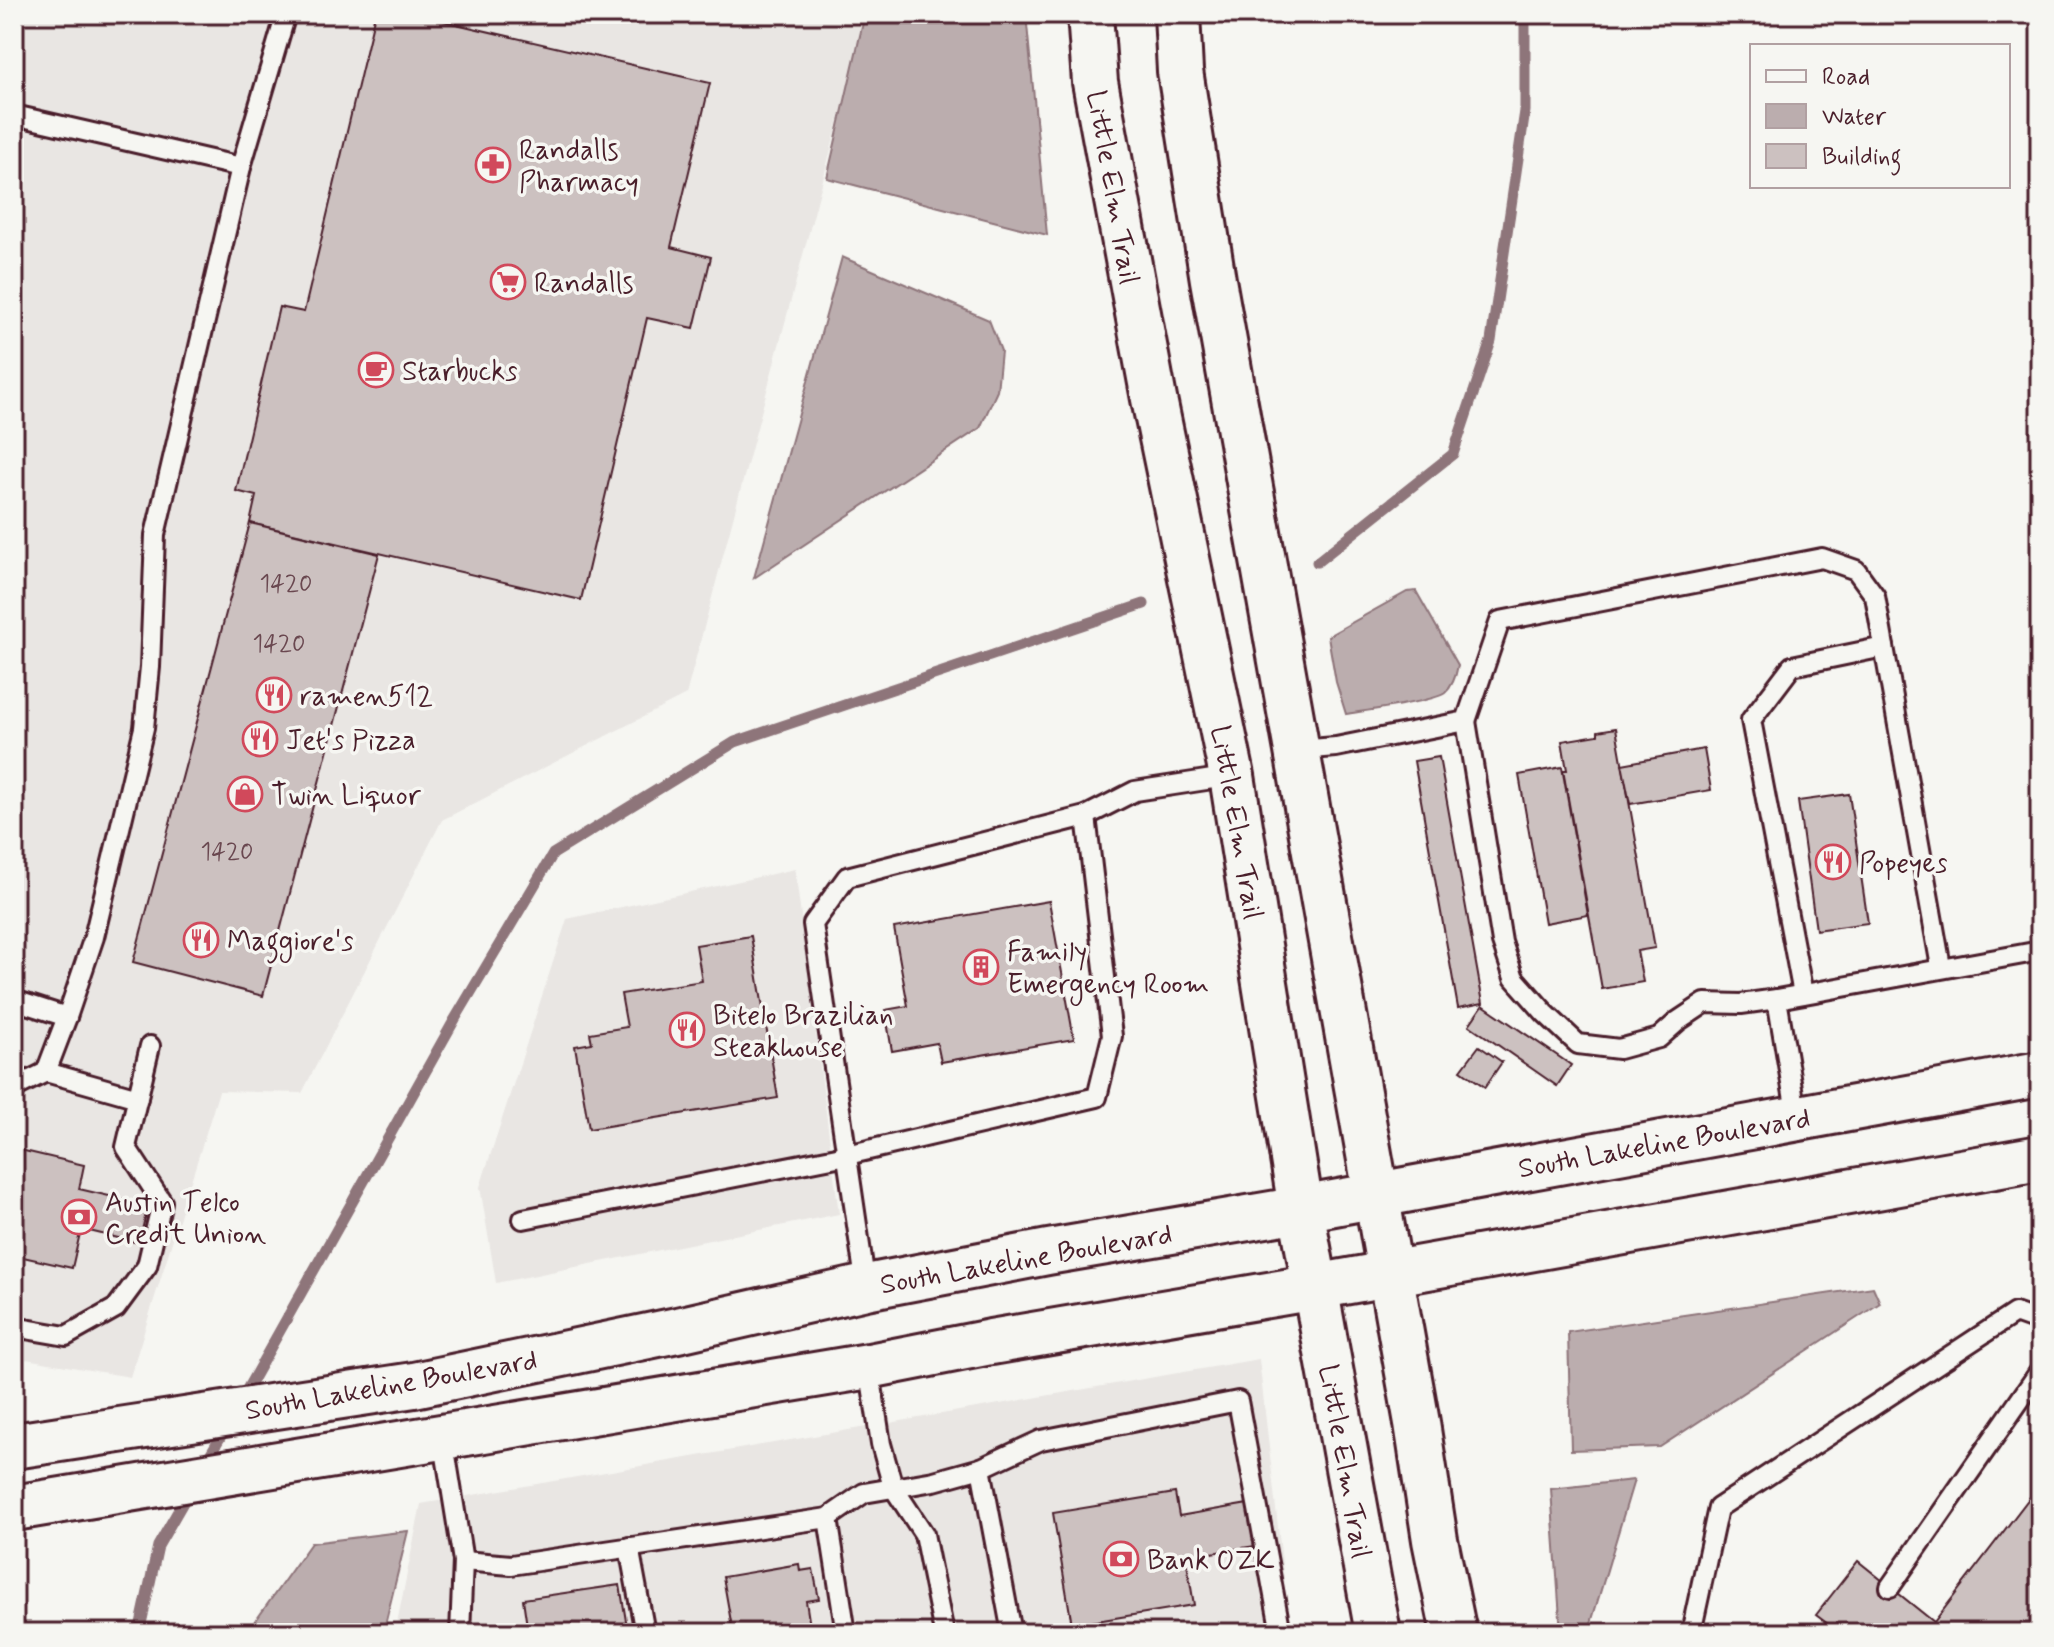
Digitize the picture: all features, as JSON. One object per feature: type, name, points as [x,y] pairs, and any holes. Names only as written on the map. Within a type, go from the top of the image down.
[{"type":"main road","name":"Little Elm Trail","points":[[1090,14],[1095,82],[1154,399],[1232,776],[1301,1209],[1378,1633]]},
{"type":"main road","points":[[1177,14],[1180,71],[1213,280],[1454,1633]]},
{"type":"main road","name":"South Lakeline Boulevard","points":[[14,1446],[414,1385],[866,1287],[1048,1252],[2040,1074]]},
{"type":"main road","points":[[14,1508],[869,1366],[2040,1158]]},
{"type":"lane","points":[[46,1072],[94,937],[144,728],[150,667],[155,535],[241,167],[286,14]]},
{"type":"lane","points":[[14,115],[241,167]]},
{"type":"lane","points":[[1941,967],[1875,596],[1856,570],[1822,558],[1500,621],[1466,721],[1502,942],[1514,978],[1578,1044],[1619,1049],[1659,1038],[1705,1003],[1741,1004],[1777,999],[2040,951]]},
{"type":"lane","points":[[1803,994],[1751,720],[1792,666],[1884,647]]},
{"type":"lane","points":[[1298,750],[1336,747],[1466,721]]},
{"type":"lane","points":[[866,1287],[813,924],[847,877],[1086,816],[1135,791],[1232,776]]},
{"type":"lane","points":[[523,1219],[847,1155],[1097,1097],[1112,1036],[1086,816]]},
{"type":"lane","points":[[1777,999],[1797,1118]]},
{"type":"lane","points":[[14,1000],[67,1017]]},
{"type":"lane","points":[[14,1327],[66,1336],[116,1308],[147,1266],[162,1202],[126,1147],[150,1046]]},
{"type":"lane","points":[[14,1088],[46,1072],[138,1098]]},
{"type":"lane","points":[[1691,1633],[1718,1508],[2015,1313],[2040,1322]]},
{"type":"lane","points":[[869,1366],[881,1444],[893,1487],[924,1534],[944,1633]]},
{"type":"lane","points":[[1890,1587],[2040,1371]]},
{"type":"lane","points":[[463,1561],[511,1565],[828,1518],[864,1493],[934,1481],[981,1468],[1041,1440],[1238,1401],[1281,1633]]},
{"type":"lane","points":[[435,1438],[463,1561],[460,1633]]},
{"type":"lane","points":[[981,1468],[1012,1633]]},
{"type":"lane","points":[[828,1518],[846,1633]]},
{"type":"lane","points":[[629,1547],[645,1633]]},
{"type":"shaded area","points":[[14,14],[867,14],[686,695],[442,820],[302,1093],[219,1091],[130,1377],[14,1357]]},
{"type":"shaded area","points":[[795,869],[839,1214],[496,1283],[480,1187],[567,919]]},
{"type":"shaded area","points":[[1259,1359],[1290,1633],[395,1633],[421,1504]]},
{"type":"water","points":[[865,14],[1026,14],[1047,235],[827,178]]},
{"type":"water","points":[[842,257],[989,320],[1001,351],[997,391],[980,428],[754,578]]},
{"type":"water","points":[[1416,591],[1458,665],[1452,684],[1445,693],[1427,700],[1346,714],[1336,682],[1328,636],[1407,592]]},
{"type":"water","points":[[1873,1287],[1880,1303],[1660,1447],[1571,1450],[1568,1332]]},
{"type":"water","points":[[1634,1480],[1588,1633],[1561,1633],[1551,1489]]},
{"type":"water","points":[[408,1531],[383,1633],[247,1633],[311,1543]]},
{"type":"building","name":"Randalls","points":[[375,14],[413,14],[710,83],[671,247],[711,257],[694,328],[647,318],[581,600],[250,523],[256,496],[236,491],[279,307],[304,312]]},
{"type":"building","points":[[250,523],[379,554],[263,996],[133,962]]},
{"type":"building","points":[[1616,728],[1655,948],[1637,951],[1643,982],[1602,989],[1563,770],[1567,770],[1562,741],[1598,735],[1598,731]]},
{"type":"building","points":[[1704,749],[1711,790],[1630,804],[1622,764]]},
{"type":"building","points":[[1439,757],[1483,1003],[1458,1008],[1414,761]]},
{"type":"building","points":[[1562,767],[1588,915],[1545,923],[1519,775]]},
{"type":"building","name":"Popeyes","points":[[1849,794],[1868,923],[1816,930],[1798,801]]},
{"type":"building","name":"Family Emergency Room","points":[[1049,901],[1074,1039],[941,1062],[937,1043],[892,1051],[885,1010],[908,1006],[894,928]]},
{"type":"building","name":"Bitelo Brazilian Steakhouse","points":[[751,936],[778,1098],[589,1129],[575,1046],[592,1043],[590,1033],[627,1027],[621,994],[702,981],[696,945]]},
{"type":"building","points":[[1483,1005],[1571,1065],[1557,1086],[1469,1025]]},
{"type":"building","points":[[1479,1046],[1502,1062],[1485,1087],[1461,1070]]},
{"type":"building","name":"Austin Telco Credit Union","points":[[16,1149],[84,1165],[79,1189],[148,1205],[139,1243],[81,1229],[72,1268],[14,1255]]},
{"type":"building","points":[[2040,1484],[2040,1633],[1840,1633],[1816,1615],[1858,1561],[1934,1622]]},
{"type":"building","points":[[1175,1493],[1179,1516],[1248,1504],[1255,1546],[1186,1557],[1194,1605],[1072,1625],[1053,1513]]},
{"type":"building","points":[[799,1564],[800,1571],[813,1569],[819,1599],[806,1601],[811,1633],[733,1633],[723,1577]]},
{"type":"building","points":[[620,1585],[628,1633],[528,1633],[523,1599]]},
{"type":"waterway","points":[[1317,562],[1453,454],[1491,341],[1525,111],[1525,14]]},
{"type":"waterway","points":[[241,1400],[455,1019],[553,854],[735,742],[1144,604]]},
{"type":"waterway","points":[[205,1463],[227,1426]]},
{"type":"waterway","points":[[139,1633],[158,1546],[189,1492]]},
{"type":"place","name":"Randalls Pharmacy","points":[[493,165]]},
{"type":"place","name":"Randalls","points":[[508,282]]},
{"type":"place","name":"Starbucks","points":[[376,370]]},
{"type":"place","name":"ramen512","points":[[274,695]]},
{"type":"place","name":"Jet's Pizza","points":[[260,739]]},
{"type":"place","name":"Twin Liquor","points":[[245,794]]},
{"type":"place","name":"Popeyes","points":[[1833,862]]},
{"type":"place","name":"Maggiore's","points":[[201,940]]},
{"type":"place","name":"Family Emergency Room","points":[[981,967]]},
{"type":"place","name":"Bitelo Brazilian Steakhouse","points":[[687,1030]]},
{"type":"place","name":"Austin Telco Credit Union","points":[[79,1217]]},
{"type":"place","name":"Bank OZK","points":[[1121,1559]]}]
